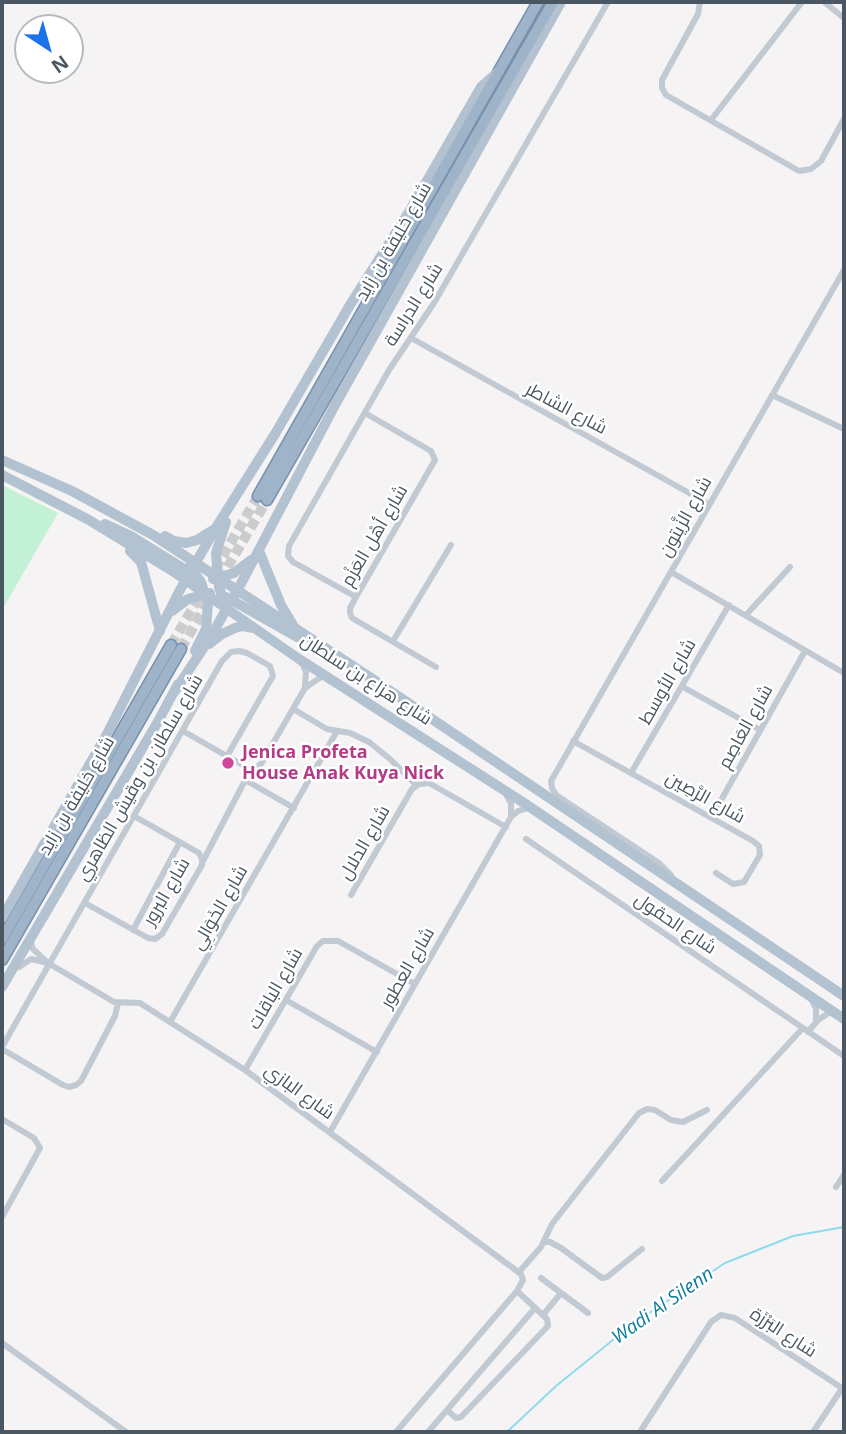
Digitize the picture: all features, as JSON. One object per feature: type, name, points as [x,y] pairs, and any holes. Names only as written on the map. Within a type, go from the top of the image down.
[{"type":"highway","name":"شارع خليفة بن زايد","points":[[538,2],[262,498],[553,2]]},
{"type":"highway","name":"شارع خليفة بن زايد","points":[[2,939],[176,647],[2,960]]},
{"type":"main road","points":[[2,987],[175,691],[210,638],[229,598],[258,553],[316,441],[561,2]]},
{"type":"main road","points":[[229,598],[218,578],[215,553],[219,539],[328,341],[409,212],[481,87],[499,71]]},
{"type":"main road","points":[[2,918],[107,734],[167,615],[217,526],[275,434]]},
{"type":"main road","points":[[2,460],[110,510],[170,547],[192,572],[206,593],[206,629],[175,691]]},
{"type":"main road","points":[[2,475],[89,520],[138,557],[160,631]]},
{"type":"main road","points":[[110,510],[122,510],[180,543],[197,540],[217,526]]},
{"type":"main road","points":[[89,520],[119,529],[192,572],[209,579],[234,573],[258,553]]},
{"type":"main road","points":[[258,553],[281,606],[297,630]]},
{"type":"main road","name":"شارع هزاع بن سلطان","points":[[218,578],[229,598],[257,629],[299,659],[530,807],[844,1019]]},
{"type":"main road","points":[[167,615],[183,601],[206,593],[229,598],[278,628],[321,645]]},
{"type":"main road","name":"شارع هزاع بن سلطان","points":[[229,598],[297,630],[321,645],[844,996]]},
{"type":"main road","points":[[175,691],[206,647],[216,638],[238,627],[257,629]]},
{"type":"main road","points":[[807,971],[824,975],[844,988]]},
{"type":"street","name":"شارع الدراسة","points":[[356,597],[295,564],[289,558],[288,551],[365,413],[434,303],[608,2]]},
{"type":"street","points":[[700,2],[698,14],[662,84],[666,94],[793,169],[805,171],[821,161],[844,119]]},
{"type":"street","points":[[710,120],[803,2]]},
{"type":"street","points":[[824,2],[844,18]]},
{"type":"street","name":"شارع الزَّيتون","points":[[553,777],[844,270]]},
{"type":"street","name":"شارع الشاطر","points":[[411,338],[709,504]]},
{"type":"street","points":[[772,395],[844,429]]},
{"type":"street","name":"شارع أهْل العَزْم","points":[[365,413],[431,451],[435,460],[349,608],[351,616],[436,667]]},
{"type":"street","points":[[393,641],[451,545]]},
{"type":"street","points":[[746,615],[790,567]]},
{"type":"street","points":[[671,572],[844,673]]},
{"type":"street","name":"شارع الأوسط","points":[[631,773],[729,605]]},
{"type":"street","name":"شارع سلطان بن وقيش الظاهري","points":[[2,1048],[48,963],[225,658],[235,651],[247,653],[270,666],[273,676],[227,756]]},
{"type":"street","name":"شارع العَاصِم","points":[[711,818],[805,651]]},
{"type":"street","points":[[299,659],[306,672],[305,688]]},
{"type":"street","points":[[203,862],[251,769],[261,764],[305,688],[316,678],[326,674]]},
{"type":"street","points":[[682,687],[760,730]]},
{"type":"street","points":[[293,709],[327,729],[350,733],[369,742],[416,785],[429,783],[506,827]]},
{"type":"street","points":[[183,731],[251,769]]},
{"type":"street","name":"شارع الخَوَالِي","points":[[170,1023],[337,731]]},
{"type":"street","name":"شارع الرَّصِين","points":[[573,741],[757,843],[760,850],[758,859],[744,883],[733,884],[716,873]]},
{"type":"street","points":[[527,783],[538,785],[553,777]]},
{"type":"street","points":[[553,777],[551,785],[556,795],[659,863],[669,872],[675,883]]},
{"type":"street","points":[[245,780],[294,808]]},
{"type":"street","name":"شارع الدلال","points":[[351,895],[416,785]]},
{"type":"street","points":[[503,790],[510,803],[511,817]]},
{"type":"street","points":[[511,817],[530,807]]},
{"type":"street","name":"شارع البرور","points":[[85,903],[151,940],[160,936],[203,862],[199,853],[134,816]]},
{"type":"street","name":"شارع العطور","points":[[330,1132],[511,817]]},
{"type":"street","name":"شارع الحقول","points":[[526,839],[844,1056]]},
{"type":"street","points":[[133,930],[180,842]]},
{"type":"street","name":"شارع البازي","points":[[30,940],[33,949],[48,963],[118,1003],[140,1003],[246,1070],[519,1272]]},
{"type":"street","name":"شارع الباقات","points":[[246,1070],[317,946],[327,940],[338,941],[415,984]]},
{"type":"street","points":[[12,970],[28,960],[48,963]]},
{"type":"street","points":[[811,998],[816,1009],[816,1022]]},
{"type":"street","points":[[286,1000],[377,1052]]},
{"type":"street","points":[[2,1048],[62,1085],[76,1085],[81,1081],[115,1016],[118,1003]]},
{"type":"street","points":[[662,1181],[805,1030],[832,1011]]},
{"type":"street","points":[[396,1432],[517,1291],[523,1280],[519,1272],[544,1242],[552,1224],[639,1112],[655,1110],[671,1120],[683,1122],[707,1110]]},
{"type":"street","points":[[2,1119],[34,1138],[40,1148],[2,1217]]},
{"type":"street","points":[[836,1187],[844,1175]]},
{"type":"street","points":[[544,1242],[561,1248],[602,1278],[607,1277],[642,1249]]},
{"type":"street","points":[[541,1278],[588,1313]]},
{"type":"street","points":[[447,1410],[456,1418],[461,1417],[547,1328],[548,1321],[517,1291]]},
{"type":"street","points":[[543,1315],[561,1293]]},
{"type":"street","points":[[428,1432],[536,1308]]},
{"type":"street","name":"شارع البَرْزَة","points":[[640,1432],[711,1322],[721,1315],[735,1318],[843,1387]]},
{"type":"street","points":[[2,1343],[126,1432]]},
{"type":"street","points":[[813,1432],[843,1387]]},
{"type":"green space","points":[[2,485],[58,513],[2,610]]},
{"type":"waterway","name":"Wadi Al Silenn","points":[[507,1432],[556,1386],[634,1323],[725,1263],[793,1236],[844,1227]]},
{"type":"tunnel","points":[[215,569],[258,496]]},
{"type":"tunnel","points":[[220,580],[267,500]]},
{"type":"tunnel","points":[[171,645],[202,592]]},
{"type":"tunnel","points":[[181,649],[209,600]]},
{"type":"place","name":"Jenica Profeta House Anak Kuya Nick","points":[[228,763]]}]
